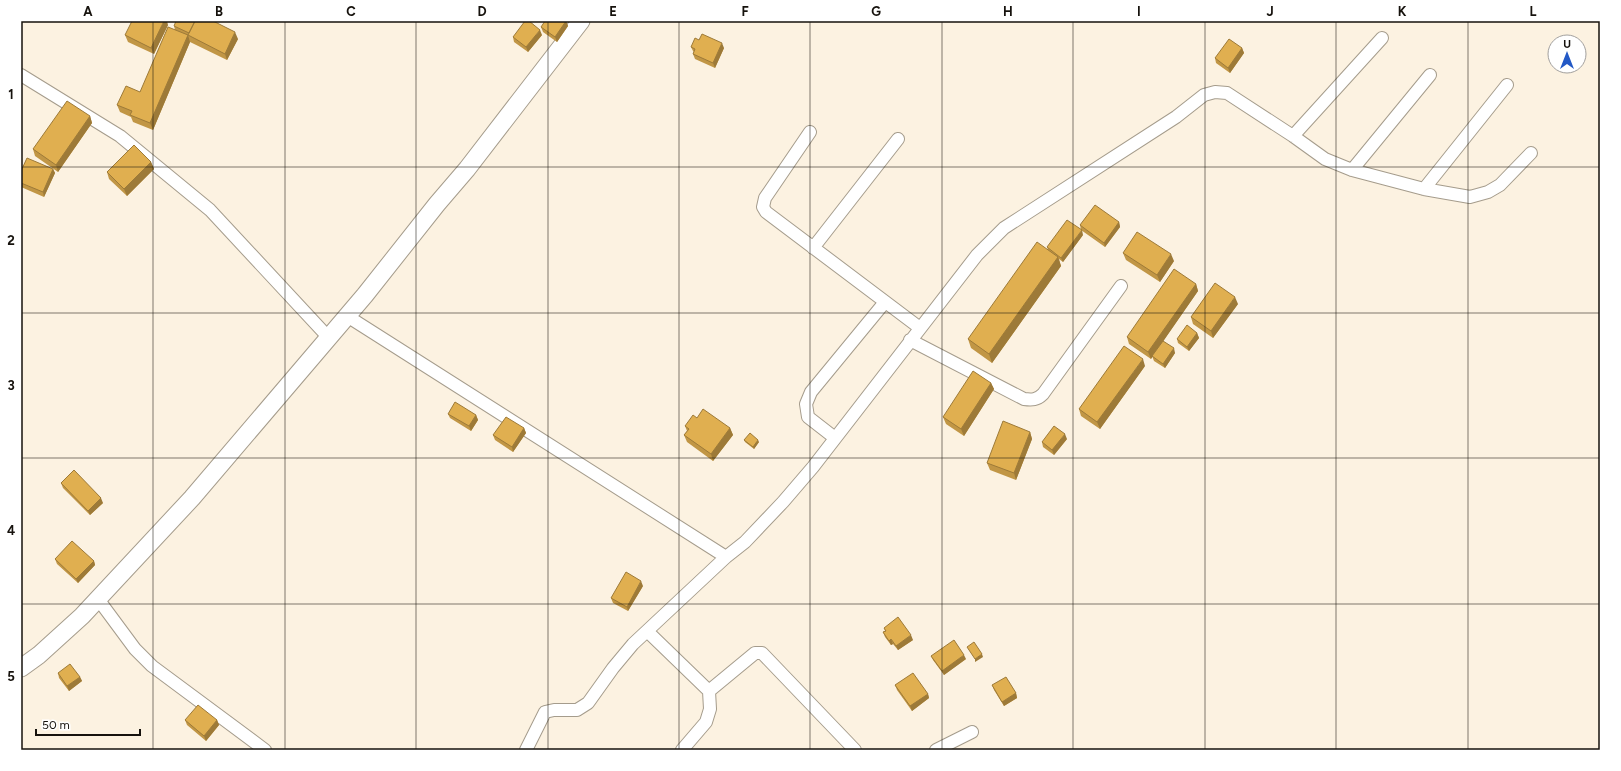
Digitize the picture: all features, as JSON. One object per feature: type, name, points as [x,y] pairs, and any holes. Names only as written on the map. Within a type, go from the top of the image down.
[{"type":"main road","points":[[21,668],[39,655],[82,616],[192,498],[329,338],[467,169],[581,21]]},
{"type":"street","points":[[1294,136],[1382,38]]},
{"type":"street","points":[[21,75],[120,136],[210,210],[329,338]]},
{"type":"street","points":[[1352,170],[1430,75]]},
{"type":"street","points":[[1424,190],[1507,85]]},
{"type":"street","points":[[526,750],[545,712],[554,710],[571,711],[583,708],[588,704],[624,653],[726,557],[745,542],[783,502],[835,438],[977,255],[1004,228],[1176,117],[1204,95],[1215,92],[1227,93],[1294,136],[1325,159],[1352,170],[1424,190],[1470,197],[1488,192],[1500,185],[1531,153]]},
{"type":"street","points":[[810,132],[765,198],[763,207],[766,212],[920,328]]},
{"type":"street","points":[[813,248],[898,139]]},
{"type":"street","points":[[910,340],[1024,399],[1031,400],[1038,398],[1043,394],[1121,286]]},
{"type":"street","points":[[835,438],[808,417],[806,404],[811,392],[885,302]]},
{"type":"street","points":[[347,316],[726,557]]},
{"type":"street","points":[[98,599],[135,649],[152,666],[265,750]]},
{"type":"street","points":[[647,631],[709,691],[710,709],[706,722],[682,750]]},
{"type":"street","points":[[709,691],[755,653],[762,653],[855,750]]},
{"type":"street","points":[[936,750],[972,732]]},
{"type":"building","points":[[132,21],[164,21],[151,48],[125,35]]},
{"type":"building","points":[[176,21],[195,21],[189,33],[174,26]]},
{"type":"building","points":[[195,21],[213,21],[235,32],[225,54],[188,35]]},
{"type":"building","points":[[525,21],[529,21],[540,30],[526,47],[513,37]]},
{"type":"building","points":[[545,21],[566,21],[555,37],[541,27]]},
{"type":"building","points":[[168,27],[188,35],[150,123],[130,115],[132,111],[117,105],[126,86],[140,92]]},
{"type":"building","points":[[702,34],[722,43],[713,63],[693,54],[695,49],[691,47],[695,38],[699,40]]},
{"type":"building","points":[[1229,39],[1242,48],[1228,68],[1215,58]]},
{"type":"building","points":[[67,101],[90,116],[56,165],[33,149]]},
{"type":"building","points":[[134,145],[151,162],[124,189],[107,172]]},
{"type":"building","points":[[27,158],[53,169],[43,192],[21,183],[21,171]]},
{"type":"building","points":[[1095,205],[1119,222],[1104,243],[1080,225]]},
{"type":"building","points":[[1067,220],[1082,230],[1061,258],[1047,247]]},
{"type":"building","points":[[1137,232],[1171,254],[1157,275],[1123,253]]},
{"type":"building","points":[[1037,242],[1058,257],[989,354],[968,339]]},
{"type":"building","points":[[1174,269],[1196,284],[1148,352],[1127,337]]},
{"type":"building","points":[[1215,283],[1235,297],[1211,331],[1191,317]]},
{"type":"building","points":[[1187,325],[1197,333],[1187,347],[1177,339]]},
{"type":"building","points":[[1163,341],[1174,348],[1163,364],[1152,356]]},
{"type":"building","points":[[1124,346],[1143,359],[1097,422],[1079,409]]},
{"type":"building","points":[[973,371],[991,383],[961,429],[943,417]]},
{"type":"building","points":[[455,402],[476,415],[469,426],[448,414]]},
{"type":"building","points":[[703,409],[730,428],[711,454],[684,435],[689,429],[685,426],[693,415],[697,418]]},
{"type":"building","points":[[506,417],[524,428],[512,447],[493,435]]},
{"type":"building","points":[[1003,421],[1030,432],[1014,473],[987,463]]},
{"type":"building","points":[[1054,426],[1065,434],[1052,450],[1042,442]]},
{"type":"building","points":[[750,433],[758,440],[753,447],[744,440]]},
{"type":"building","points":[[74,470],[101,498],[88,511],[61,483]]},
{"type":"building","points":[[72,541],[94,561],[76,579],[55,559]]},
{"type":"building","points":[[626,572],[641,581],[627,607],[611,598]]},
{"type":"building","points":[[898,617],[911,635],[896,646],[891,639],[889,641],[883,632],[886,631],[884,628]]},
{"type":"building","points":[[954,640],[964,655],[942,671],[931,656]]},
{"type":"building","points":[[974,642],[982,654],[975,659],[967,647]]},
{"type":"building","points":[[70,664],[80,677],[67,686],[58,673]]},
{"type":"building","points":[[913,673],[928,694],[910,706],[895,685]]},
{"type":"building","points":[[1006,677],[1016,693],[1002,702],[992,685]]},
{"type":"building","points":[[198,705],[217,720],[204,736],[185,720]]}]
